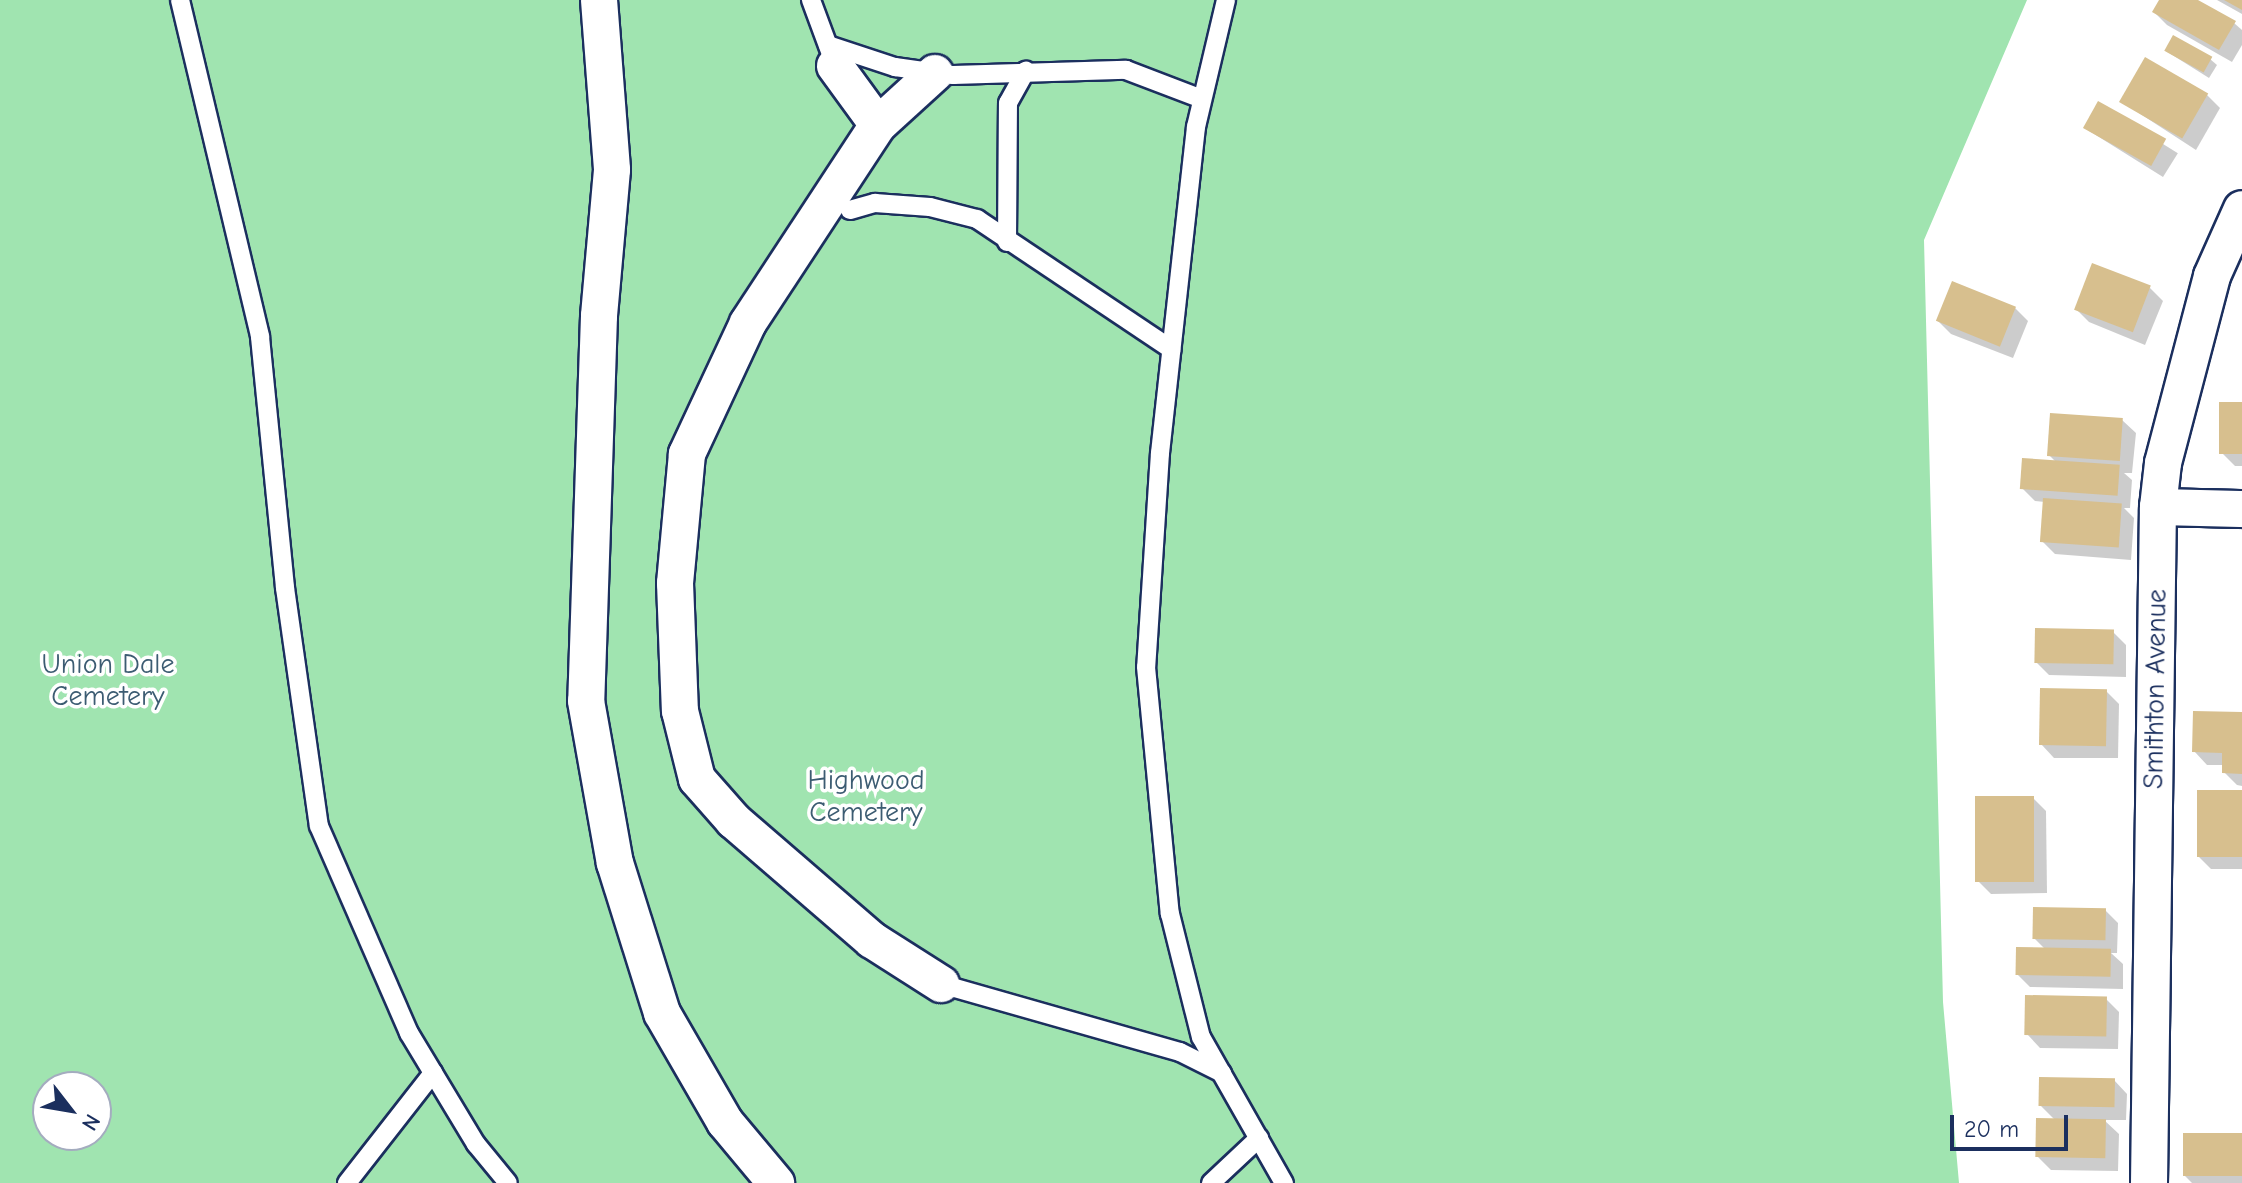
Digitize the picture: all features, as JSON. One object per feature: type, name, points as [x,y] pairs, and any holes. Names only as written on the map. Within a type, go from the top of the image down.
[{"type":"street","points":[[599,0],[612,170],[599,316],[586,701],[615,863],[662,1013],[725,1122],[776,1183]]},
{"type":"street","points":[[831,55],[878,125]]},
{"type":"street","points":[[935,73],[878,125],[835,213],[748,323],[687,454],[675,583],[680,711],[697,779],[734,821],[872,940],[941,984]]},
{"type":"street","name":"Smithton Avenue","points":[[2149,1183],[2158,507],[2163,463],[2212,276],[2242,209]]},
{"type":"street","points":[[2158,507],[2242,509]]},
{"type":"lane","points":[[180,0],[260,337],[285,588],[319,826],[409,1033],[476,1144],[508,1183]]},
{"type":"lane","points":[[811,0],[831,55],[935,73],[1126,70],[1202,99]]},
{"type":"lane","points":[[1226,0],[1202,99],[1171,349],[1148,585],[1150,737],[1170,914],[1201,1037],[1284,1183]]},
{"type":"lane","points":[[1007,242],[1008,103],[1026,71]]},
{"type":"lane","points":[[835,213],[875,203],[930,207],[977,219],[1007,242],[1171,349]]},
{"type":"lane","points":[[941,984],[1180,1052],[1222,1073]]},
{"type":"lane","points":[[347,1183],[433,1073]]},
{"type":"lane","points":[[1211,1183],[1259,1138]]},
{"type":"green space","points":[[0,0],[2027,0],[1924,240],[1943,1002],[1959,1183],[0,1183]]},
{"type":"building","points":[[2159,0],[2198,0],[2236,21],[2219,50],[2152,12]]},
{"type":"building","points":[[2224,0],[2242,0],[2242,10]]},
{"type":"building","points":[[2173,35],[2212,57],[2204,73],[2164,51]]},
{"type":"building","points":[[2145,57],[2208,94],[2182,139],[2119,102]]},
{"type":"building","points":[[2098,101],[2166,139],[2151,166],[2083,128]]},
{"type":"building","points":[[2092,263],[2151,286],[2133,332],[2074,310]]},
{"type":"building","points":[[1952,281],[2016,307],[2000,347],[1936,321]]},
{"type":"building","points":[[2219,402],[2242,402],[2242,454],[2219,454]]},
{"type":"building","points":[[2050,413],[2123,418],[2120,461],[2047,456]]},
{"type":"building","points":[[2022,458],[2120,465],[2118,496],[2020,489]]},
{"type":"building","points":[[2043,498],[2122,504],[2119,547],[2040,542]]},
{"type":"building","points":[[2035,628],[2114,629],[2113,664],[2034,663]]},
{"type":"building","points":[[2040,688],[2107,689],[2106,746],[2039,745]]},
{"type":"building","points":[[2193,711],[2242,712],[2242,774],[2222,773],[2222,753],[2192,752]]},
{"type":"building","points":[[2197,790],[2242,790],[2242,857],[2197,857]]},
{"type":"building","points":[[1975,796],[2034,796],[2034,882],[1975,882]]},
{"type":"building","points":[[2033,907],[2106,908],[2105,940],[2032,939]]},
{"type":"building","points":[[2016,947],[2111,949],[2110,977],[2016,975]]},
{"type":"building","points":[[2025,995],[2107,996],[2106,1036],[2024,1035]]},
{"type":"building","points":[[2039,1077],[2115,1078],[2114,1107],[2038,1106]]},
{"type":"building","points":[[2036,1118],[2106,1119],[2105,1158],[2035,1157]]},
{"type":"building","points":[[2183,1133],[2242,1133],[2242,1176],[2183,1176]]},
{"type":"park label","name":"Union Dale Cemetery","points":[[108,680]]},
{"type":"park label","name":"Highwood Cemetery","points":[[866,796]]}]
